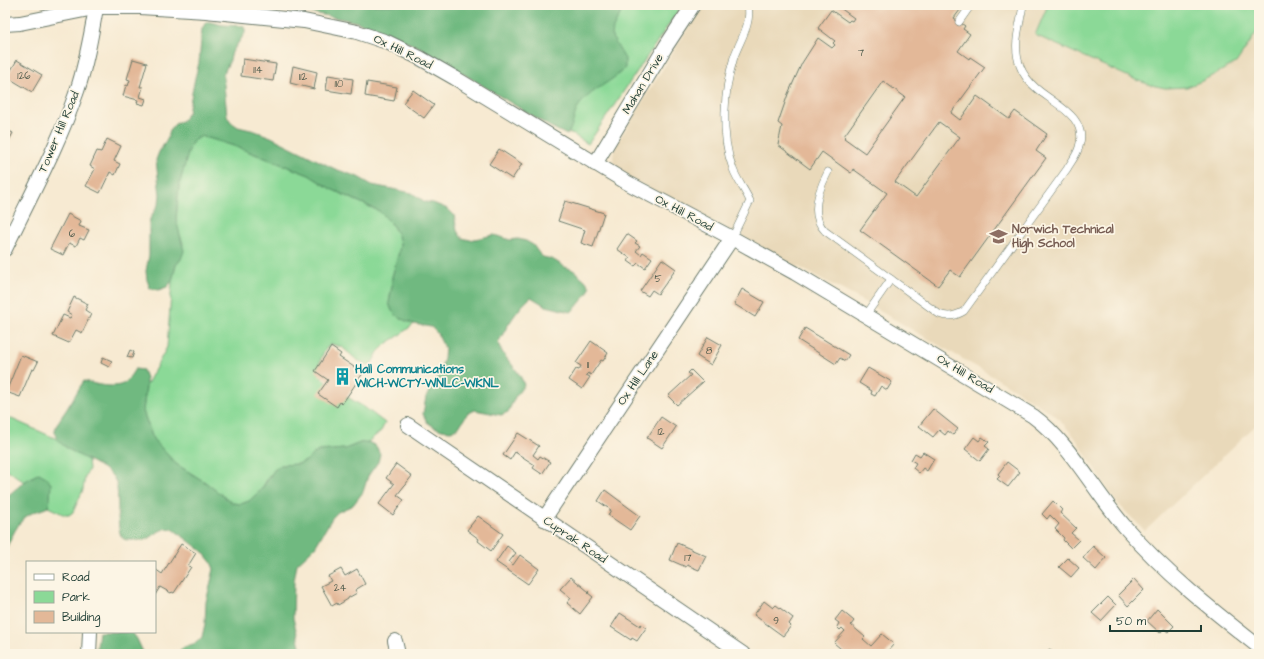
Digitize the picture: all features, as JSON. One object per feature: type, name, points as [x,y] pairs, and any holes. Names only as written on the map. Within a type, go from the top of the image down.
[{"type":"street","name":"Mahan Drive","points":[[595,164],[666,46],[693,5]]},
{"type":"street","name":"Ox Hill Road","points":[[5,24],[20,23],[96,8],[140,7],[229,13],[312,23],[341,28],[370,36],[402,49],[426,61],[626,182],[732,238],[866,315],[1015,404],[1040,421],[1069,452],[1110,509],[1137,540],[1188,590],[1259,647]]},
{"type":"street","name":"Tower Hill Road","points":[[5,249],[54,148],[72,105],[82,75],[96,8]]},
{"type":"street","name":"Ox Hill Lane","points":[[544,519],[732,238]]},
{"type":"street","name":"Cuprak Road","points":[[408,425],[743,654]]},
{"type":"street","points":[[90,633],[90,654]]},
{"type":"lane","points":[[732,238],[750,201],[731,163],[726,130],[728,83],[736,51],[748,23],[748,5]]},
{"type":"lane","points":[[959,22],[972,5]]},
{"type":"lane","points":[[828,172],[821,186],[817,213],[820,225],[825,231],[942,315],[954,316],[964,311],[1061,177],[1078,150],[1081,135],[1076,120],[1032,84],[1021,67],[1016,42],[1023,5]]},
{"type":"lane","points":[[866,315],[891,279]]},
{"type":"shaded area","name":"Norwich Technical High School","points":[[705,5],[1259,5],[1259,422],[1145,531],[1116,502],[1074,436],[1056,416],[1006,384],[854,296],[624,175],[615,166],[613,158],[614,149],[693,20]]},
{"type":"green space","points":[[274,5],[625,5],[613,28],[612,37],[625,59],[625,68],[581,103],[567,135],[549,126],[419,47],[357,22]]},
{"type":"green space","points":[[348,5],[682,5],[588,144],[417,36]]},
{"type":"green space","points":[[1047,5],[1259,5],[1259,29],[1236,63],[1202,81],[1187,87],[1165,88],[1136,80],[1035,35]]},
{"type":"green space","points":[[206,22],[222,25],[243,26],[245,29],[245,33],[232,52],[223,75],[227,116],[231,122],[238,127],[271,137],[335,169],[358,177],[372,185],[412,193],[425,202],[433,203],[448,209],[454,215],[457,231],[462,238],[470,240],[494,235],[510,240],[518,239],[526,241],[533,245],[543,257],[552,259],[573,270],[585,280],[590,287],[587,294],[571,312],[546,306],[531,297],[517,312],[505,330],[498,343],[500,349],[519,374],[524,385],[515,397],[508,412],[501,415],[475,410],[467,414],[459,427],[451,431],[434,427],[427,422],[423,414],[426,397],[439,376],[445,349],[437,333],[431,327],[406,321],[398,317],[392,311],[389,303],[392,277],[400,244],[398,235],[391,223],[379,211],[331,189],[309,175],[234,146],[202,136],[194,140],[190,146],[179,186],[176,219],[184,251],[181,259],[176,265],[172,281],[167,287],[158,290],[150,288],[146,271],[149,255],[149,228],[150,219],[159,203],[160,195],[156,160],[168,138],[170,130],[175,124],[183,120],[188,113],[199,63],[202,29]]},
{"type":"green space","points":[[202,136],[234,146],[309,175],[331,189],[379,211],[391,223],[398,235],[400,244],[392,277],[389,303],[392,311],[398,317],[414,324],[387,343],[378,352],[372,363],[368,365],[357,360],[342,347],[331,344],[325,350],[321,358],[319,375],[337,396],[349,398],[385,423],[381,431],[368,442],[360,443],[345,449],[319,451],[306,461],[298,464],[281,465],[269,476],[261,490],[255,496],[249,501],[241,504],[232,503],[205,482],[176,464],[153,439],[143,411],[146,386],[167,347],[172,281],[176,265],[181,259],[183,243],[177,227],[176,219],[179,186],[189,146],[194,140]]},
{"type":"green space","points":[[135,369],[143,370],[146,378],[143,411],[153,439],[176,464],[205,482],[232,503],[241,504],[249,501],[261,490],[274,470],[281,465],[298,464],[306,461],[319,451],[345,449],[360,443],[368,442],[376,446],[380,454],[378,462],[368,476],[363,492],[353,505],[338,512],[332,518],[315,547],[297,564],[294,581],[293,618],[302,654],[176,654],[184,647],[196,643],[202,637],[205,624],[206,602],[214,569],[211,562],[202,551],[173,529],[161,530],[150,538],[144,540],[124,539],[121,536],[119,529],[118,494],[115,480],[102,468],[63,445],[57,438],[55,431],[58,422],[84,381],[105,386],[117,386],[126,382]]},
{"type":"green space","points":[[5,416],[57,439],[68,449],[88,460],[89,469],[85,477],[83,490],[73,512],[69,515],[65,515],[48,507],[51,484],[39,473],[24,482],[5,468]]},
{"type":"green space","points":[[39,473],[46,477],[51,484],[48,507],[25,517],[15,530],[5,550],[5,498],[24,482]]},
{"type":"green space","points":[[99,633],[133,633],[144,654],[96,654]]},
{"type":"building","points":[[836,5],[953,5],[960,10],[954,18],[965,26],[963,29],[970,34],[958,51],[969,59],[970,57],[985,67],[951,113],[960,120],[977,96],[1009,119],[1015,111],[1047,134],[1036,151],[1046,158],[960,277],[950,270],[938,286],[860,230],[887,193],[853,169],[851,173],[822,152],[810,169],[778,145],[782,126],[778,123],[788,94],[802,63],[818,38],[832,48],[835,45],[833,43],[835,41],[818,28],[831,10],[848,22],[850,20],[852,21],[854,18]],"holes":[[[883,81],[905,97],[865,153],[844,138],[844,136]],[[939,122],[960,137],[916,197],[895,182]]]},
{"type":"building","points":[[133,59],[147,63],[140,87],[143,87],[140,97],[146,99],[144,105],[137,103],[138,100],[123,96],[126,85],[128,86],[130,80],[127,79]]},
{"type":"building","points":[[243,59],[276,64],[273,81],[241,76]]},
{"type":"building","points":[[17,60],[42,75],[32,92],[7,77]]},
{"type":"building","points":[[293,66],[317,72],[314,89],[290,83]]},
{"type":"building","points":[[328,75],[353,79],[351,94],[326,90]]},
{"type":"building","points":[[367,82],[397,87],[394,101],[365,96]]},
{"type":"building","points":[[413,90],[434,105],[424,118],[403,103]]},
{"type":"building","points":[[5,129],[13,133],[5,148]]},
{"type":"building","points":[[107,139],[121,146],[114,161],[120,164],[115,175],[110,172],[100,193],[86,186],[95,169],[90,166],[97,151],[101,152]]},
{"type":"building","points":[[499,149],[522,164],[512,179],[489,164]]},
{"type":"building","points":[[565,201],[604,213],[593,247],[581,243],[585,230],[558,221]]},
{"type":"building","points":[[68,214],[81,221],[79,226],[89,230],[84,240],[80,238],[76,246],[69,243],[63,255],[50,249]]},
{"type":"building","points":[[627,234],[637,241],[635,243],[640,246],[636,251],[641,255],[643,252],[652,258],[645,268],[638,263],[635,266],[628,261],[630,258],[617,249]]},
{"type":"building","points":[[662,259],[676,269],[658,294],[652,290],[648,296],[640,291]]},
{"type":"building","points":[[742,289],[764,302],[755,317],[734,304]]},
{"type":"building","points":[[74,297],[88,304],[85,310],[91,314],[82,333],[76,330],[69,343],[53,336],[63,315],[70,318],[72,315],[67,312]]},
{"type":"building","points":[[805,328],[849,355],[845,361],[840,358],[836,364],[798,340]]},
{"type":"building","points":[[708,337],[722,345],[711,365],[697,356]]},
{"type":"building","points":[[591,341],[608,353],[603,361],[601,360],[591,375],[588,373],[586,375],[590,377],[582,389],[569,380],[576,369],[579,370],[581,366],[576,363]]},
{"type":"building","name":"Hall Communications WICH–WCTY–WNLC–WKNL","points":[[331,347],[341,354],[339,357],[363,373],[342,404],[340,402],[337,407],[318,394],[328,380],[315,371]]},
{"type":"building","points":[[130,350],[134,352],[132,358],[127,357]]},
{"type":"building","points":[[21,355],[38,362],[34,370],[32,369],[20,397],[6,392]]},
{"type":"building","points":[[103,357],[112,361],[109,367],[101,363]]},
{"type":"building","points":[[868,368],[892,382],[887,390],[881,386],[875,396],[871,394],[872,391],[859,383]]},
{"type":"building","points":[[691,370],[703,382],[677,405],[668,396],[691,375],[688,373]]},
{"type":"building","points":[[933,409],[958,429],[953,435],[948,431],[945,435],[939,430],[933,437],[919,426]]},
{"type":"building","points":[[661,417],[676,427],[662,448],[647,438]]},
{"type":"building","points":[[518,433],[539,446],[533,455],[538,459],[540,456],[550,462],[542,474],[533,468],[535,465],[515,452],[510,460],[503,455]]},
{"type":"building","points":[[974,437],[979,441],[982,437],[989,442],[985,446],[989,449],[980,461],[965,449]]},
{"type":"building","points":[[923,452],[934,459],[927,471],[923,468],[919,473],[913,468],[916,463],[911,460],[915,453],[920,456]]},
{"type":"building","points":[[1007,462],[1020,472],[1008,487],[997,479],[1000,476],[998,474]]},
{"type":"building","points":[[396,464],[412,476],[397,495],[404,500],[393,515],[379,504],[394,484],[386,478]]},
{"type":"building","points":[[605,490],[640,516],[630,530],[608,515],[611,510],[598,501]]},
{"type":"building","points":[[1053,501],[1062,510],[1060,513],[1076,528],[1071,533],[1079,540],[1071,548],[1055,529],[1059,524],[1050,515],[1047,519],[1042,514]]},
{"type":"building","points":[[478,516],[503,534],[491,551],[467,530]]},
{"type":"building","points":[[677,543],[706,556],[699,570],[687,565],[686,567],[670,560]]},
{"type":"building","points":[[181,544],[196,553],[188,566],[191,567],[174,593],[160,587],[156,593],[156,570],[162,574]]},
{"type":"building","points":[[507,546],[516,553],[509,562],[513,565],[520,555],[539,569],[528,584],[496,562]]},
{"type":"building","points":[[1093,546],[1106,558],[1096,570],[1083,558]]},
{"type":"building","points":[[1068,558],[1079,568],[1071,577],[1059,567]]},
{"type":"building","points":[[341,569],[345,576],[357,569],[365,584],[355,590],[357,593],[348,599],[338,605],[337,603],[332,606],[321,586],[331,581],[328,576]]},
{"type":"building","points":[[571,577],[593,597],[580,614],[567,603],[571,598],[560,589]]},
{"type":"building","points":[[1134,579],[1144,590],[1128,606],[1118,595]]},
{"type":"building","points":[[1108,597],[1116,605],[1101,621],[1092,613]]},
{"type":"building","points":[[764,601],[773,608],[776,605],[793,618],[789,624],[791,626],[783,636],[754,615]]},
{"type":"building","points":[[1157,609],[1174,626],[1168,632],[1164,629],[1160,633],[1147,621]]},
{"type":"building","points":[[842,611],[854,621],[851,625],[865,637],[863,639],[871,646],[882,634],[894,644],[885,654],[847,654],[834,643],[845,631],[842,628],[840,630],[837,627],[839,623],[835,620]]},
{"type":"building","points":[[620,613],[640,626],[641,624],[646,628],[637,641],[632,638],[631,640],[611,627]]},
{"type":"building","points":[[1050,649],[1053,654],[1042,654]]},
{"type":"place","name":"Norwich Technical High School","points":[[999,236]]},
{"type":"place","name":"Hall Communications WICH–WCTY–WNLC–WKNL","points":[[342,376]]}]
